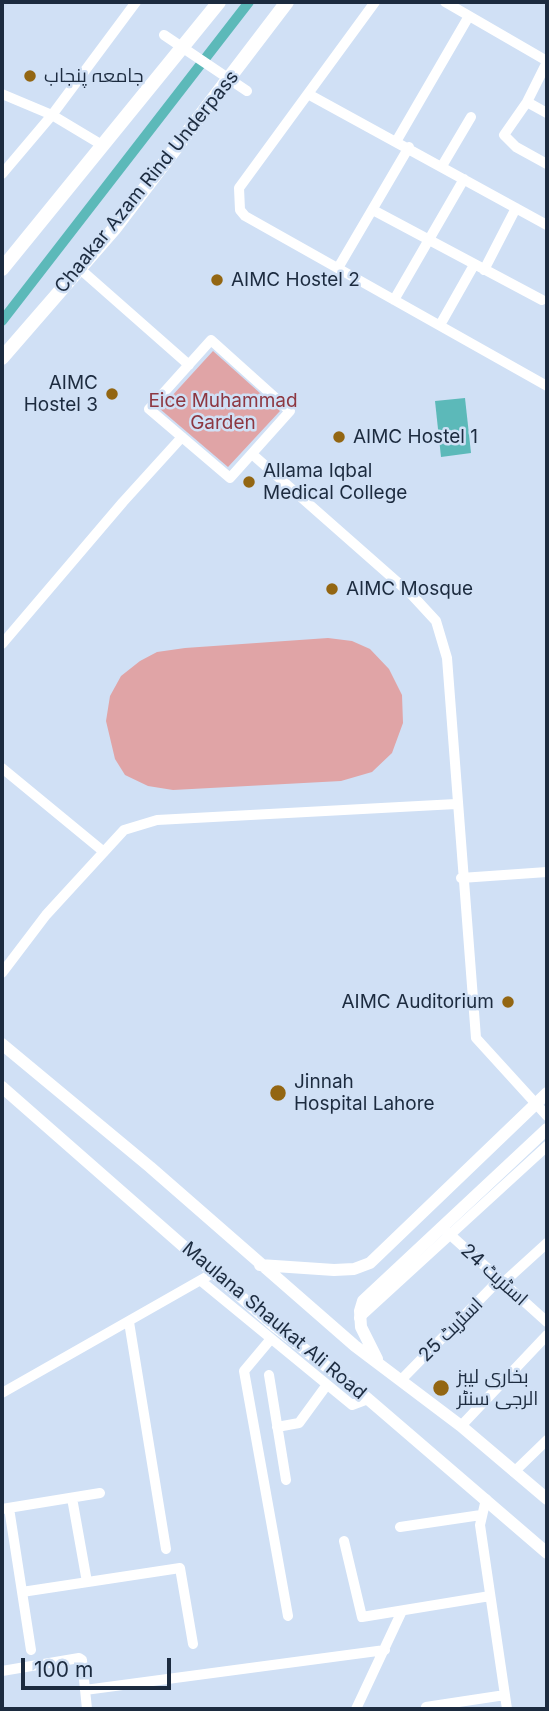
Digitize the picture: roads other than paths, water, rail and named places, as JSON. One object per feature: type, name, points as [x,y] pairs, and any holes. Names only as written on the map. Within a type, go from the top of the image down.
[{"type":"highway","points":[[2,269],[219,2]]},
{"type":"highway","name":"Chaakar Azam Rind Underpass","points":[[2,358],[80,269],[212,104],[286,2]]},
{"type":"main road","name":"Maulana Shaukat Ali Road","points":[[2,1044],[150,1167],[355,1346],[461,1426],[547,1499]]},
{"type":"main road","name":"Maulana Shaukat Ali Road","points":[[2,1087],[272,1324],[368,1399],[547,1553]]},
{"type":"main road","points":[[260,1265],[334,1270],[354,1269],[370,1263],[547,1093]]},
{"type":"main road","points":[[378,1361],[359,1318],[363,1301],[445,1231],[547,1129]]},
{"type":"main road","points":[[516,1525],[547,1539]]},
{"type":"street","points":[[2,174],[52,116],[136,2]]},
{"type":"street","points":[[375,2],[240,188],[240,210],[245,216],[546,383]]},
{"type":"street","points":[[445,2],[547,61],[527,102],[504,135],[516,147],[547,164]]},
{"type":"street","points":[[397,141],[469,16]]},
{"type":"street","points":[[164,35],[247,91]]},
{"type":"street","points":[[2,94],[52,116],[102,145]]},
{"type":"street","points":[[308,94],[547,225]]},
{"type":"street","points":[[527,102],[547,113]]},
{"type":"street","points":[[442,166],[471,117]]},
{"type":"street","points":[[338,268],[409,147]]},
{"type":"street","points":[[394,300],[431,242],[464,179]]},
{"type":"street","points":[[440,325],[516,208]]},
{"type":"street","points":[[373,210],[542,300]]},
{"type":"street","points":[[80,269],[189,365]]},
{"type":"street","points":[[211,340],[290,411],[230,478],[149,409],[189,365],[211,340]]},
{"type":"street","points":[[2,644],[123,502],[183,438]]},
{"type":"street","points":[[252,454],[412,595],[436,621],[447,659],[461,878],[476,1038],[547,1116]]},
{"type":"street","points":[[2,768],[104,852]]},
{"type":"street","points":[[2,973],[46,915],[124,830],[157,820],[456,804]]},
{"type":"street","points":[[461,878],[547,872]]},
{"type":"street","points":[[445,1231],[547,1146]]},
{"type":"street","name":"اسٹریٹ 24","points":[[445,1231],[547,1322]]},
{"type":"street","name":"اسٹریٹ 25","points":[[402,1379],[501,1282],[547,1243]]},
{"type":"street","points":[[2,1393],[213,1273]]},
{"type":"street","points":[[201,1281],[352,1405],[368,1399]]},
{"type":"street","points":[[129,1322],[166,1549]]},
{"type":"street","points":[[461,1426],[547,1335]]},
{"type":"street","points":[[270,1340],[244,1371],[288,1616]]},
{"type":"street","points":[[269,1375],[286,1480]]},
{"type":"street","points":[[278,1427],[299,1423],[326,1386]]},
{"type":"street","points":[[514,1472],[547,1440]]},
{"type":"street","points":[[31,1650],[5,1508],[100,1493]]},
{"type":"street","points":[[72,1498],[87,1582]]},
{"type":"street","points":[[486,1499],[481,1515],[507,1709]]},
{"type":"street","points":[[400,1527],[481,1515]]},
{"type":"street","points":[[344,1541],[362,1617],[490,1596]]},
{"type":"street","points":[[22,1592],[180,1568],[192,1644]]},
{"type":"street","points":[[356,1709],[402,1611]]},
{"type":"street","points":[[85,1690],[385,1650]]},
{"type":"street","points":[[2,1671],[79,1658],[82,1660],[87,1709]]},
{"type":"street","points":[[426,1707],[505,1695]]},
{"type":"waterway","points":[[2,321],[249,2]]},
{"type":"place","name":"جامعہ پنجاب","points":[[30,76]]},
{"type":"place","name":"AIMC Hostel 2","points":[[217,280]]},
{"type":"place","name":"AIMC Hostel 3","points":[[112,394]]},
{"type":"place","name":"AIMC Hostel 1","points":[[339,437]]},
{"type":"place","name":"Allama Iqbal Medical College","points":[[249,482]]},
{"type":"place","name":"AIMC Mosque","points":[[332,589]]},
{"type":"place","name":"AIMC Auditorium","points":[[508,1002]]},
{"type":"place","name":"Jinnah Hospital Lahore","points":[[278,1093]]},
{"type":"place","name":"بخاری لیبز الرجی سنٹر","points":[[441,1388]]},
{"type":"park label","name":"Eice Muhammad Garden","points":[[223,412]]}]
